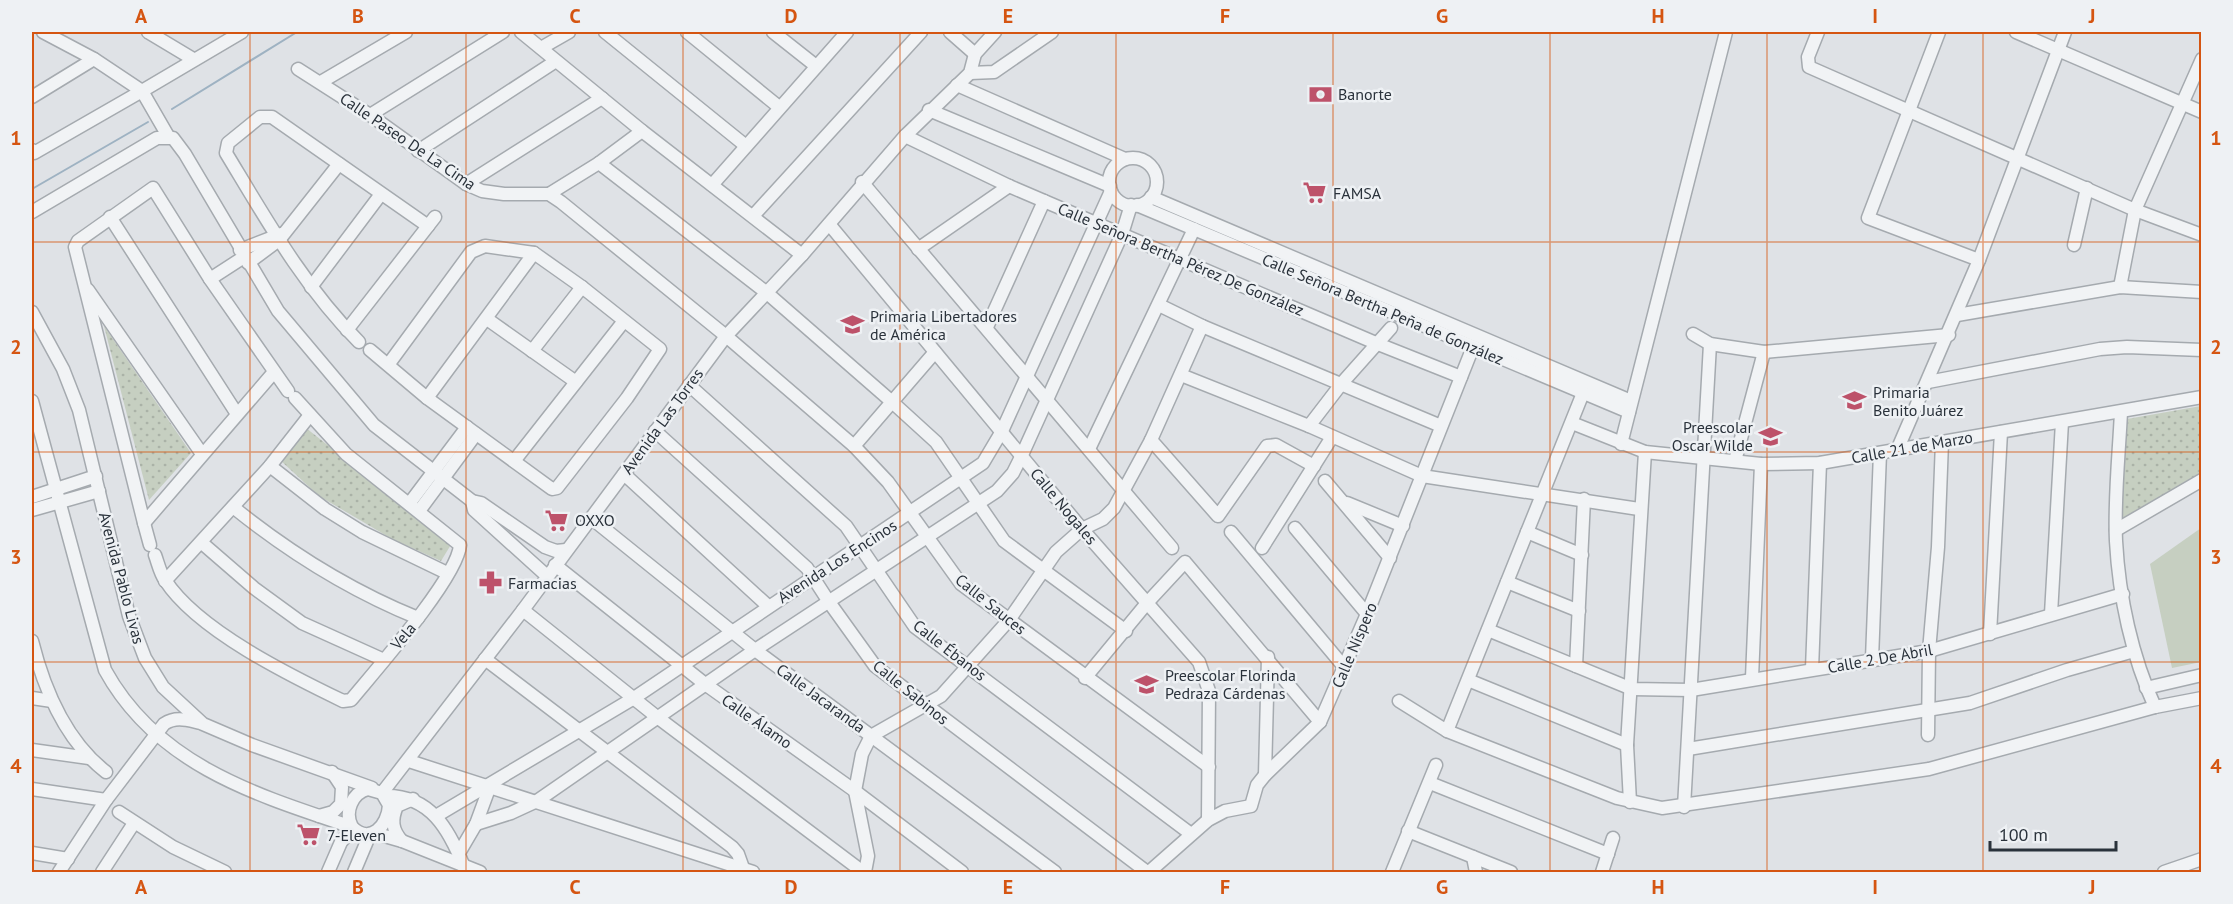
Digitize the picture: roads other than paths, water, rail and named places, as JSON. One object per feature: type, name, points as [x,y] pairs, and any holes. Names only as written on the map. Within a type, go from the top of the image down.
[{"type":"street","points":[[32,35],[36,32]]},
{"type":"street","points":[[43,32],[94,59],[142,91],[168,136],[176,141],[185,154],[278,311],[374,425],[438,477],[472,501],[480,503],[545,547],[556,551],[566,550]]},
{"type":"street","points":[[148,32],[193,58]]},
{"type":"street","points":[[32,150],[34,153],[142,91],[193,58],[242,32]]},
{"type":"street","points":[[321,82],[406,32]]},
{"type":"street","points":[[370,115],[503,32]]},
{"type":"street","points":[[520,32],[642,131],[802,255]]},
{"type":"street","points":[[541,48],[569,32]]},
{"type":"street","points":[[605,32],[746,146]]},
{"type":"street","points":[[687,32],[780,107]]},
{"type":"street","points":[[773,32],[816,66]]},
{"type":"street","points":[[712,185],[848,32]]},
{"type":"street","points":[[753,216],[921,32]]},
{"type":"street","points":[[950,32],[975,54]]},
{"type":"street","points":[[993,32],[975,54],[970,73],[994,72],[1052,32]]},
{"type":"street","points":[[1572,423],[1621,444],[1726,32]]},
{"type":"street","points":[[1818,32],[1808,57],[1809,67],[2135,210],[2202,235]]},
{"type":"street","points":[[1939,32],[1907,110],[1868,218],[1979,260]]},
{"type":"street","points":[[2016,32],[2202,112]]},
{"type":"street","points":[[1898,448],[1949,335],[2065,32]]},
{"type":"street","points":[[32,97],[94,59]]},
{"type":"street","points":[[2120,287],[2135,210],[2202,59]]},
{"type":"street","points":[[418,151],[556,61]]},
{"type":"street","name":"Calle Paseo De La Cima","points":[[298,69],[370,115],[466,184],[482,191],[504,194],[549,194]]},
{"type":"street","name":"Avenida Las Torres","points":[[380,793],[409,761],[726,336],[830,224],[862,182],[929,110],[970,73]]},
{"type":"street","points":[[929,110],[1111,189],[1119,201],[1134,205],[1151,197],[1157,182],[1151,166],[1135,158],[1125,159],[957,85]]},
{"type":"street","points":[[466,184],[602,98]]},
{"type":"street","points":[[347,330],[432,222],[381,194],[272,117],[260,117],[228,143],[226,153],[311,287],[347,330],[359,342]]},
{"type":"street","points":[[642,131],[600,163],[549,194],[726,336]]},
{"type":"street","points":[[32,212],[157,138],[168,136]]},
{"type":"street","name":"Calle Señora Bertha Pérez De González","points":[[905,136],[1009,186],[1378,344],[1461,377]]},
{"type":"street","points":[[1111,189],[1112,171],[1125,159]]},
{"type":"street","points":[[600,163],[766,293],[891,400],[936,442],[1004,541],[1041,571],[1126,631]]},
{"type":"street","points":[[210,279],[279,236],[339,164]]},
{"type":"street","points":[[862,182],[1172,548]]},
{"type":"street","points":[[918,249],[1009,186]]},
{"type":"street","name":"Vela","points":[[153,188],[210,279],[291,395],[346,454],[460,545],[447,573],[418,618],[351,700],[343,701],[279,670],[241,646],[189,606],[165,580],[152,550],[144,523],[75,247],[82,237],[110,217],[153,188]]},
{"type":"street","points":[[2074,245],[2087,188]]},
{"type":"street","name":"Avenida Los Encinos","points":[[436,816],[490,786],[634,698],[861,544],[961,480],[983,463],[1002,431],[1025,375],[1111,189]]},
{"type":"street","points":[[311,287],[381,194]]},
{"type":"street","name":"Calle Señora Bertha Peña de González","points":[[1151,197],[1630,407]]},
{"type":"street","points":[[987,327],[1044,201]]},
{"type":"street","name":"Calle Señora Bertha Peña de González","points":[[1134,205],[1473,347],[1547,372],[1583,393],[1630,407]]},
{"type":"street","name":"Avenida Los Encinos","points":[[476,824],[511,813],[537,801],[755,650],[978,505],[1004,484],[1022,456],[1134,205]]},
{"type":"street","points":[[110,217],[237,414]]},
{"type":"street","name":"Calle Nogales","points":[[830,224],[1082,529],[1199,662],[1209,691],[1208,820]]},
{"type":"street","points":[[1089,449],[1194,229]]},
{"type":"street","points":[[370,350],[427,398],[548,488],[557,488],[660,351],[659,346],[534,253],[485,246],[471,252],[388,365]]},
{"type":"street","points":[[427,398],[534,253]]},
{"type":"street","points":[[84,284],[202,454]]},
{"type":"street","points":[[532,351],[582,287]]},
{"type":"street","points":[[1957,315],[2120,287],[2202,292]]},
{"type":"street","points":[[1159,305],[1202,326],[1441,426]]},
{"type":"street","name":"Avenida Pablo Livas","points":[[32,312],[63,369],[78,410],[129,616],[145,658],[163,687],[203,724],[252,745],[332,772],[380,793],[413,799]]},
{"type":"street","points":[[487,319],[576,382]]},
{"type":"street","points":[[514,461],[624,321]]},
{"type":"street","points":[[523,610],[657,717],[864,873],[868,856],[855,791],[862,754],[871,736],[941,696],[1009,621],[1056,552],[1082,529],[1103,519],[1125,492],[1202,326]]},
{"type":"street","points":[[1309,426],[1342,383],[1391,328]]},
{"type":"street","points":[[1693,334],[1710,344],[1764,352],[1949,335]]},
{"type":"street","name":"Calle Sauces","points":[[726,336],[880,471],[961,584],[1085,678],[1209,767]]},
{"type":"street","points":[[1684,807],[1710,344]]},
{"type":"street","name":"Calle Níspero","points":[[1148,873],[1208,820],[1225,811],[1251,806],[1257,785],[1264,776],[1320,722],[1390,558],[1473,347]]},
{"type":"street","points":[[1928,382],[2100,349],[2127,347],[2202,350]]},
{"type":"street","points":[[854,446],[891,400],[935,352]]},
{"type":"street","points":[[1735,461],[1764,352]]},
{"type":"street","points":[[144,523],[274,372]]},
{"type":"street","points":[[1181,375],[1309,426],[1422,476],[1544,492],[1639,508]]},
{"type":"street","name":"Calle Ébanos","points":[[689,385],[831,511],[861,544],[876,571],[915,627],[1191,834]]},
{"type":"street","points":[[1447,731],[1583,393]]},
{"type":"street","name":"Calle 21 de Marzo","points":[[1621,444],[1645,452],[1704,459],[1761,464],[1820,464],[1898,448],[2202,397]]},
{"type":"street","points":[[32,401],[105,670],[127,705],[154,734],[219,778],[352,827],[364,834],[402,841],[462,870],[480,873]]},
{"type":"street","points":[[2121,412],[2116,530],[2123,594],[2134,651],[2155,707]]},
{"type":"street","points":[[165,580],[202,543],[270,466],[310,416]]},
{"type":"street","points":[[2051,614],[2062,422]]},
{"type":"street","points":[[414,508],[471,430]]},
{"type":"street","name":"Calle Sabinos","points":[[656,431],[798,559],[814,577],[875,666],[1148,873]]},
{"type":"street","points":[[1990,634],[2001,432]]},
{"type":"street","points":[[1262,548],[1332,437]]},
{"type":"street","points":[[1151,440],[1218,516],[1267,446],[1276,445],[1314,466]]},
{"type":"street","points":[[1928,735],[1929,651],[1938,547],[1942,442]]},
{"type":"street","points":[[1630,802],[1627,745],[1632,689],[1639,508],[1645,452]]},
{"type":"street","points":[[1872,659],[1880,453]]},
{"type":"street","points":[[1752,678],[1761,464]]},
{"type":"street","points":[[1812,669],[1820,464]]},
{"type":"street","points":[[270,466],[325,509],[362,532],[447,573]]},
{"type":"street","points":[[624,474],[768,606]]},
{"type":"street","points":[[32,504],[56,488],[96,476]]},
{"type":"street","points":[[2116,530],[2202,480]]},
{"type":"street","points":[[1325,481],[1346,503],[1390,558]]},
{"type":"street","points":[[32,504],[60,504],[99,491]]},
{"type":"street","points":[[1576,666],[1584,499]]},
{"type":"street","points":[[472,501],[474,510],[547,576]]},
{"type":"street","points":[[1346,503],[1402,526]]},
{"type":"street","points":[[233,507],[275,541],[333,578],[379,602],[418,618]]},
{"type":"street","name":"Calle Jacaranda","points":[[591,518],[755,650],[1055,873]]},
{"type":"street","points":[[506,538],[515,527]]},
{"type":"street","points":[[1295,528],[1367,614]]},
{"type":"street","points":[[1231,532],[1345,668]]},
{"type":"street","points":[[1527,532],[1582,555]]},
{"type":"street","points":[[202,543],[254,588],[302,623],[384,660]]},
{"type":"street","points":[[534,563],[545,547]]},
{"type":"street","points":[[1085,678],[1147,603],[1185,562],[1268,657],[1320,722]]},
{"type":"street","name":"Calle Álamo","points":[[555,565],[705,684],[855,791],[962,873]]},
{"type":"street","points":[[1507,582],[1579,611]]},
{"type":"street","name":"Calle 2 De Abril","points":[[1632,689],[1690,690],[1752,678],[1929,651],[2123,594]]},
{"type":"street","points":[[1488,630],[1632,689]]},
{"type":"street","points":[[32,644],[52,701],[89,758],[106,772]]},
{"type":"street","points":[[1688,749],[1927,712],[1970,703],[2067,670],[2134,651]]},
{"type":"street","points":[[1264,776],[1268,657]]},
{"type":"street","points":[[485,659],[732,847],[748,870]]},
{"type":"street","points":[[2146,688],[2202,675]]},
{"type":"street","points":[[1468,680],[1627,745]]},
{"type":"street","points":[[32,698],[52,701]]},
{"type":"street","points":[[1400,701],[1447,731],[1630,802],[1662,808],[1684,807],[1929,769],[2155,707],[2202,698]]},
{"type":"street","points":[[59,873],[106,800],[154,734],[171,719],[203,724]]},
{"type":"street","points":[[32,750],[89,758]]},
{"type":"street","points":[[409,761],[748,870]]},
{"type":"street","points":[[1392,873],[1436,765]]},
{"type":"street","points":[[318,816],[327,815],[341,804],[342,787],[332,772]]},
{"type":"street","points":[[1430,783],[1608,854]]},
{"type":"street","points":[[459,853],[476,824],[490,786]]},
{"type":"street","points":[[32,789],[106,800]]},
{"type":"street","points":[[328,873],[341,842],[352,827],[349,812],[354,797],[363,790],[380,793],[389,810],[381,828],[372,834],[354,873]]},
{"type":"street","points":[[402,841],[395,832],[392,819],[397,806],[413,799],[427,807],[436,816],[459,853],[462,870]]},
{"type":"street","points":[[119,812],[188,855],[225,873]]},
{"type":"street","points":[[106,871],[134,823]]},
{"type":"street","points":[[1408,831],[1511,873]]},
{"type":"street","points":[[1602,873],[1613,838]]},
{"type":"street","points":[[341,842],[353,839],[364,850]]},
{"type":"street","points":[[32,853],[68,859]]},
{"type":"street","points":[[1473,857],[1476,873]]},
{"type":"street","points":[[2164,873],[2202,859]]},
{"type":"waterway","points":[[172,109],[297,32]]},
{"type":"waterway","points":[[32,189],[148,122]]},
{"type":"place","name":"Banorte","points":[[1320,94]]},
{"type":"place","name":"FAMSA","points":[[1315,193]]},
{"type":"place","name":"Primaria Libertadores de América","points":[[852,325]]},
{"type":"place","name":"Primaria Benito Juárez","points":[[1855,401]]},
{"type":"place","name":"Preescolar Oscar Wilde","points":[[1771,436]]},
{"type":"place","name":"OXXO","points":[[557,520]]},
{"type":"place","name":"Farmacias","points":[[490,583]]},
{"type":"place","name":"Preescolar Florinda Pedraza Cárdenas","points":[[1147,684]]},
{"type":"place","name":"7-Eleven","points":[[309,835]]}]
